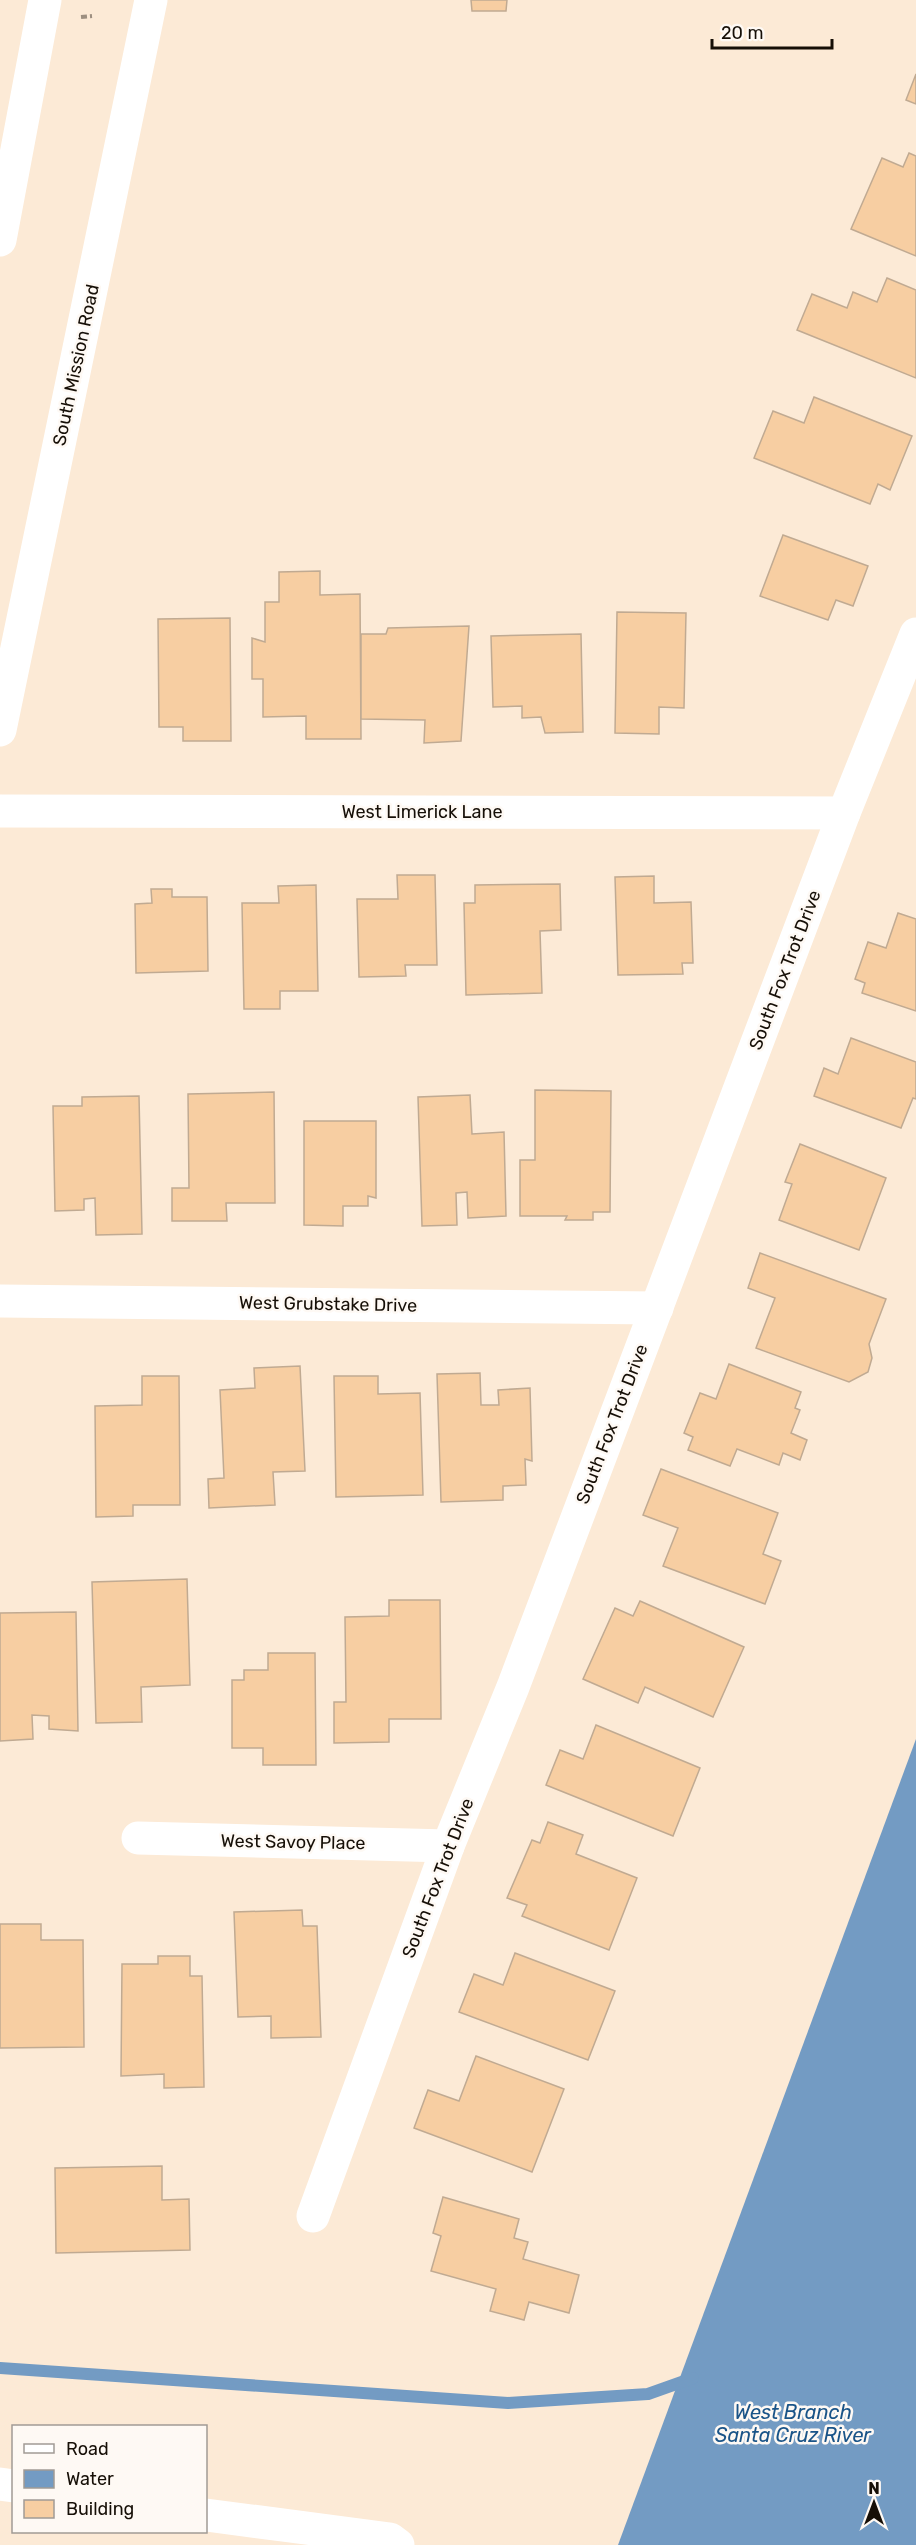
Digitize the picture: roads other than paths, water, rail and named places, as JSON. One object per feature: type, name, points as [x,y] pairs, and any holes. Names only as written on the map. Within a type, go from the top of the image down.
[{"type":"street","points":[[0,240],[45,0]]},
{"type":"street","name":"South Mission Road","points":[[0,730],[151,0]]},
{"type":"street","name":"South Fox Trot Drive","points":[[313,2216],[448,1846],[513,1687],[844,813],[916,634]]},
{"type":"street","name":"West Limerick Lane","points":[[0,811],[844,813]]},
{"type":"street","name":"West Grubstake Drive","points":[[0,1301],[657,1308]]},
{"type":"street","name":"West Savoy Place","points":[[138,1838],[448,1846]]},
{"type":"street","points":[[207,2515],[390,2539],[398,2545]]},
{"type":"water","name":"West Branch Santa Cruz River","points":[[916,1739],[916,2545],[618,2545]]},
{"type":"waterway","points":[[0,2368],[508,2403],[648,2394],[693,2378]]}]
